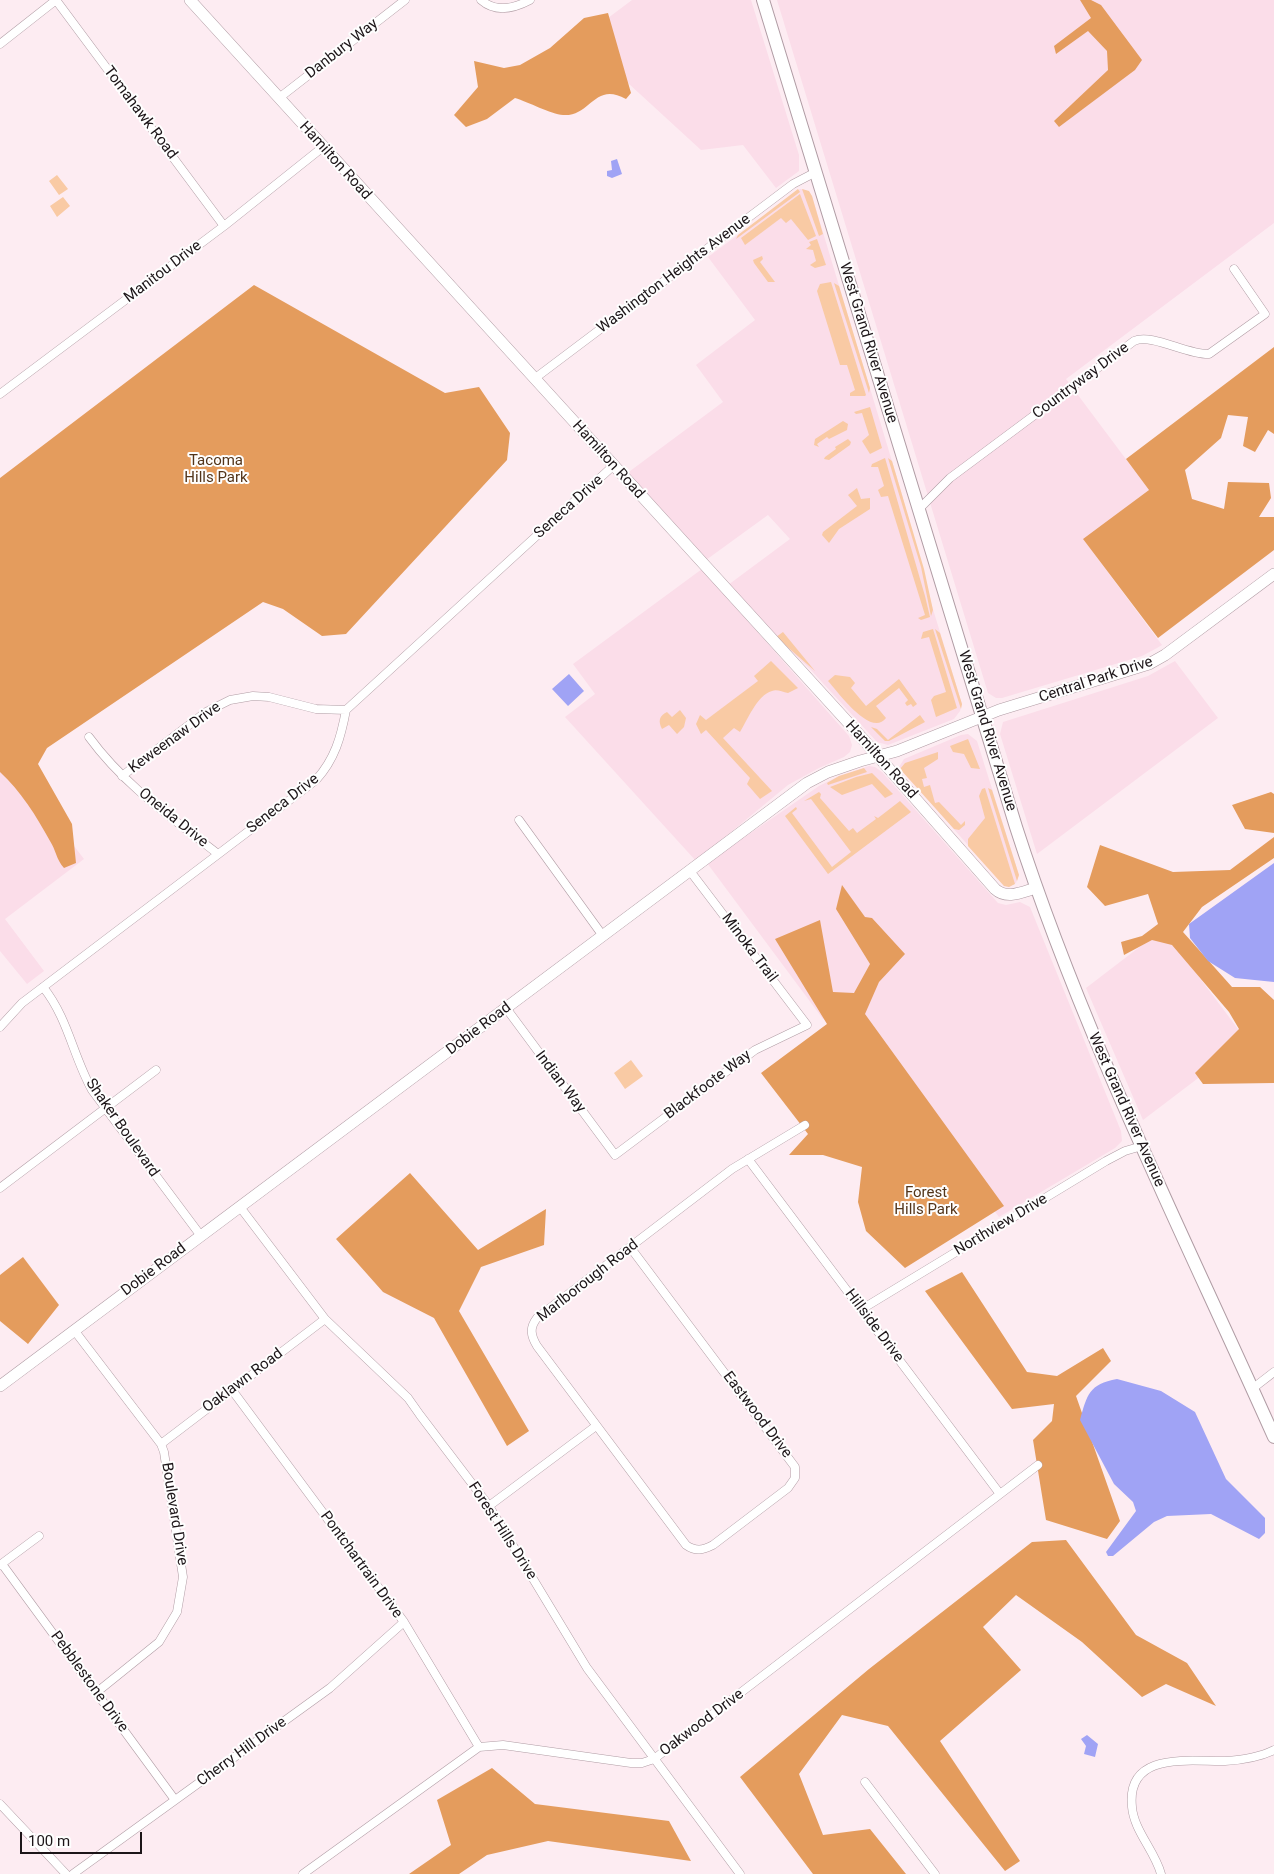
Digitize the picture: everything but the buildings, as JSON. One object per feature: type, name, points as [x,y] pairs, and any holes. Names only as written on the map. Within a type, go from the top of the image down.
[{"type":"main road","name":"West Grand River Avenue","points":[[763,0],[1036,888],[1091,1032],[1274,1437]]},
{"type":"street","points":[[0,44],[56,0]]},
{"type":"street","name":"Tomahawk Road","points":[[56,0],[224,226]]},
{"type":"street","name":"Hamilton Road","points":[[190,0],[878,756],[998,892],[1009,896],[1036,888]]},
{"type":"street","name":"Danbury Way","points":[[279,98],[405,0]]},
{"type":"street","points":[[481,0],[486,4],[503,8],[515,7],[530,0]]},
{"type":"street","name":"Manitou Drive","points":[[0,394],[224,226],[323,147]]},
{"type":"street","name":"Washington Heights Avenue","points":[[534,379],[793,184],[816,172]]},
{"type":"street","name":"Countryway Drive","points":[[919,509],[950,478],[1134,341],[1142,339],[1209,354],[1265,314],[1234,269]]},
{"type":"street","name":"Seneca Drive","points":[[0,1027],[22,1003],[310,786],[323,773],[337,749],[346,710],[613,466]]},
{"type":"street","name":"Central Park Drive","points":[[982,717],[1155,661],[1274,574]]},
{"type":"street","name":"Keweenaw Drive","points":[[122,776],[206,712],[230,700],[253,696],[269,697],[316,709],[346,710]]},
{"type":"street","name":"Dobie Road","points":[[0,1386],[808,783],[828,772],[898,751],[982,717]]},
{"type":"street","name":"Oneida Drive","points":[[89,737],[108,763],[122,776],[153,804],[218,854]]},
{"type":"street","points":[[519,820],[603,936]]},
{"type":"street","name":"Minoka Trail","points":[[690,871],[807,1025]]},
{"type":"street","name":"Shaker Boulevard","points":[[43,987],[62,1015],[81,1068],[105,1109],[201,1236]]},
{"type":"street","name":"Indian Way","points":[[506,1008],[615,1155]]},
{"type":"street","name":"Blackfoote Way","points":[[615,1155],[755,1050],[807,1025]]},
{"type":"street","points":[[0,1188],[156,1070]]},
{"type":"street","name":"Marlborough Road","points":[[596,1426],[537,1346],[531,1332],[537,1318],[748,1159],[804,1125]]},
{"type":"street","name":"Northview Drive","points":[[862,1309],[1106,1161],[1142,1146]]},
{"type":"street","name":"Hillside Drive","points":[[748,1159],[1000,1494]]},
{"type":"street","name":"Forest Hills Drive","points":[[240,1207],[325,1319],[408,1398],[489,1506],[587,1668],[740,1874]]},
{"type":"street","name":"Eastwood Drive","points":[[596,1426],[686,1545],[693,1549],[704,1550],[713,1545],[788,1488],[795,1478],[795,1467],[792,1461],[630,1247]]},
{"type":"street","name":"Oaklawn Road","points":[[161,1444],[325,1319]]},
{"type":"street","name":"Boulevard Drive","points":[[74,1330],[161,1444],[164,1452],[183,1577],[177,1612],[159,1642],[97,1692]]},
{"type":"street","points":[[1252,1388],[1274,1372]]},
{"type":"street","name":"Pontchartrain Drive","points":[[232,1390],[404,1622],[479,1747]]},
{"type":"street","points":[[489,1506],[596,1426]]},
{"type":"street","name":"Oakwood Drive","points":[[479,1747],[503,1745],[631,1763],[642,1763],[654,1759],[1038,1465]]},
{"type":"street","points":[[1,1564],[39,1536]]},
{"type":"street","name":"Pebblestone Drive","points":[[1,1564],[175,1800]]},
{"type":"street","name":"Cherry Hill Drive","points":[[73,1874],[330,1688],[404,1622]]},
{"type":"street","points":[[303,1874],[479,1747]]},
{"type":"street","points":[[1161,1874],[1132,1809],[1133,1791],[1143,1774],[1163,1761],[1181,1759],[1228,1761],[1274,1750]]},
{"type":"street","points":[[865,1782],[934,1874]]},
{"type":"street","points":[[0,1804],[66,1874]]},
{"type":"shaded area","points":[[632,0],[751,0],[799,155],[799,171],[776,188],[743,145],[701,150],[580,39]]},
{"type":"shaded area","points":[[777,0],[1274,0],[1274,223],[1066,379],[1149,490],[1084,540],[1162,645],[1157,648],[1142,656],[1002,698],[996,698],[988,693]]},
{"type":"shaded area","points":[[57,175],[68,189],[59,195],[49,181]]},
{"type":"shaded area","points":[[798,189],[800,192],[736,239],[738,235]]},
{"type":"shaded area","points":[[800,189],[806,190],[812,196],[901,491],[932,606],[962,704],[960,711],[954,719],[888,745],[877,742],[810,669],[776,637],[728,585],[790,539],[768,515],[706,560],[626,474],[723,402],[696,365],[755,320],[708,257]]},
{"type":"shaded area","points":[[802,189],[809,191],[812,196],[823,234],[819,236]]},
{"type":"shaded area","points":[[800,194],[816,236],[808,240],[791,219],[786,223],[781,218],[745,245],[741,238]]},
{"type":"shaded area","points":[[63,197],[70,206],[57,217],[50,206]]},
{"type":"shaded area","points":[[817,239],[826,265],[815,268],[810,265],[816,261],[813,250],[806,249],[811,245],[809,242]]},
{"type":"shaded area","points":[[762,256],[763,259],[760,262],[775,282],[768,282],[754,263],[753,260]]},
{"type":"shaded area","points":[[831,282],[865,396],[850,396],[850,393],[855,390],[847,365],[840,365],[817,291],[820,284]]},
{"type":"shaded area","points":[[834,283],[839,286],[870,388],[869,393]]},
{"type":"shaded area","points":[[870,407],[882,448],[870,454],[862,441],[869,435],[862,413],[856,414],[854,412]]},
{"type":"shaded area","points":[[843,421],[848,424],[847,430],[829,439],[827,437],[817,444],[819,447],[814,445],[815,439]]},
{"type":"shaded area","points":[[848,439],[851,442],[850,445],[829,460],[824,459],[836,449],[835,447]]},
{"type":"shaded area","points":[[885,458],[930,617],[921,620],[918,618],[925,615],[888,496],[881,497],[878,490],[884,486],[878,467],[871,467],[872,464]]},
{"type":"shaded area","points":[[888,458],[892,461],[924,569],[933,610],[931,616],[921,567]]},
{"type":"shaded area","points":[[857,488],[861,499],[870,498],[870,509],[839,529],[829,543],[822,535],[823,532],[857,506],[848,495]]},
{"type":"shaded area","points":[[702,569],[849,736],[852,745],[850,752],[844,757],[788,785],[696,861],[565,717],[595,694],[573,664]]},
{"type":"shaded area","points":[[933,629],[957,708],[936,717],[931,700],[934,696],[946,692],[929,637],[921,639],[923,632]]},
{"type":"shaded area","points":[[935,629],[940,633],[962,704],[961,709]]},
{"type":"shaded area","points":[[783,632],[815,671],[776,637]]},
{"type":"shaded area","points":[[771,661],[798,688],[788,693],[776,690],[767,693],[757,703],[740,732],[734,728],[723,738],[772,791],[760,799],[747,784],[750,778],[706,730],[701,734],[696,724],[700,715],[706,720],[758,681],[754,676]]},
{"type":"shaded area","points":[[1175,661],[1218,718],[1037,854],[1000,734],[1003,722],[1148,676]]},
{"type":"shaded area","points":[[835,675],[850,677],[855,683],[851,688],[866,706],[899,679],[917,704],[913,707],[911,704],[907,706],[905,703],[908,700],[899,688],[876,706],[886,718],[880,723],[872,722],[864,718],[847,703],[828,681]]},
{"type":"shaded area","points":[[680,710],[686,718],[684,727],[677,734],[669,725],[662,729],[660,721],[662,715],[667,712],[672,717]]},
{"type":"shaded area","points":[[920,715],[925,722],[889,741],[885,741],[871,727],[877,729],[888,740]]},
{"type":"shaded area","points":[[968,734],[977,741],[1019,875],[1016,883],[1009,887],[1004,886],[899,767],[904,759],[961,735]]},
{"type":"shaded area","points":[[968,739],[980,769],[971,768],[964,754],[953,752],[950,746]]},
{"type":"shaded area","points":[[0,749],[84,859],[5,919],[44,971],[27,984],[0,951]]},
{"type":"shaded area","points":[[938,752],[938,759],[924,768],[927,778],[922,779],[924,787],[930,785],[935,803],[939,802],[961,825],[965,821],[965,825],[959,830],[954,829],[900,769],[905,763]]},
{"type":"shaded area","points":[[869,766],[875,767],[882,772],[998,903],[1006,905],[1020,902],[1030,907],[1121,1131],[1122,1141],[1115,1148],[999,1217],[841,1006],[823,1019],[707,863],[819,786],[839,776]]},
{"type":"shaded area","points":[[864,768],[867,772],[828,785],[827,783],[839,776]]},
{"type":"shaded area","points":[[872,773],[893,794],[885,798],[872,784],[842,795],[830,787],[856,777]]},
{"type":"shaded area","points":[[985,788],[1015,884],[1009,887],[1004,886],[968,846],[968,839],[985,818],[979,796],[982,789]]},
{"type":"shaded area","points":[[988,788],[992,790],[1019,875],[1017,881]]},
{"type":"shaded area","points":[[819,792],[821,794],[820,798],[849,831],[853,828],[857,833],[876,819],[874,816],[878,818],[900,801],[911,812],[828,874],[785,816],[796,807],[797,809],[792,813],[832,867],[851,852],[811,799],[804,801]]},
{"type":"shaded area","points":[[1163,929],[1247,1041],[1143,1120],[1086,988]]},
{"type":"shaded area","points":[[631,1060],[643,1076],[625,1089],[614,1073]]},
{"type":"green space","points":[[1080,0],[1091,0],[1101,5],[1142,60],[1135,70],[1059,127],[1054,121],[1108,70],[1107,51],[1088,31],[1056,54],[1054,46],[1091,18]]},
{"type":"green space","points":[[608,13],[631,93],[626,99],[607,94],[599,97],[580,111],[563,115],[515,98],[487,119],[466,127],[454,115],[478,87],[474,61],[504,68],[520,65],[550,48],[584,18]]},
{"type":"green space","name":"Tacoma Hills Park","points":[[254,285],[445,393],[479,387],[510,433],[507,460],[346,634],[322,636],[283,609],[263,602],[47,748],[38,764],[72,824],[76,863],[64,868],[34,813],[0,772],[0,478]]},
{"type":"green space","points":[[1274,347],[1274,434],[1268,430],[1255,452],[1243,446],[1248,417],[1228,415],[1221,438],[1185,470],[1192,499],[1224,509],[1228,482],[1269,483],[1271,498],[1259,517],[1274,517],[1274,550],[1158,638],[1083,539],[1149,490],[1126,459]]},
{"type":"green space","points":[[1271,792],[1274,794],[1274,833],[1245,829],[1232,805]]},
{"type":"green space","points":[[1274,837],[1274,858],[1202,907],[1183,932],[1232,987],[1260,987],[1274,1000],[1274,1083],[1203,1084],[1195,1073],[1239,1029],[1229,1012],[1172,945],[1152,940],[1124,955],[1121,942],[1142,936],[1158,924],[1148,894],[1105,906],[1087,887],[1100,845],[1173,872],[1230,870]]},
{"type":"green space","name":"Forest Hills Park","points":[[842,885],[865,917],[872,918],[905,954],[879,982],[865,1014],[1004,1206],[905,1268],[866,1231],[858,1202],[862,1167],[823,1155],[789,1155],[808,1134],[761,1073],[827,1024],[775,939],[820,920],[833,992],[854,993],[870,964],[836,909]]},
{"type":"green space","points":[[410,1173],[478,1250],[546,1209],[544,1245],[481,1267],[459,1311],[529,1431],[507,1446],[434,1318],[383,1292],[336,1239]]},
{"type":"green space","points":[[23,1257],[59,1305],[28,1344],[0,1321],[0,1275]]},
{"type":"green space","points":[[962,1272],[1027,1372],[1057,1376],[1103,1348],[1111,1361],[1076,1396],[1120,1521],[1107,1539],[1046,1520],[1033,1440],[1052,1421],[1054,1404],[1012,1409],[925,1291]]},
{"type":"green space","points":[[1066,1540],[1136,1635],[1187,1663],[1216,1706],[1166,1684],[1142,1697],[1082,1642],[1016,1595],[983,1627],[1021,1670],[940,1741],[1020,1861],[1005,1871],[888,1726],[842,1715],[799,1774],[823,1835],[870,1829],[906,1874],[813,1874],[740,1777],[869,1669],[1032,1542]]},
{"type":"green space","points":[[492,1768],[535,1804],[669,1821],[691,1861],[548,1841],[487,1855],[459,1874],[409,1874],[451,1845],[437,1800]]},
{"type":"water","points":[[617,159],[622,174],[612,178],[607,176],[607,171],[612,170],[611,161]]},
{"type":"water","points":[[569,674],[584,691],[568,706],[552,689]]},
{"type":"water","points":[[1274,863],[1274,982],[1235,978],[1208,961],[1190,938],[1189,924]]},
{"type":"water","points":[[1117,1379],[1161,1391],[1195,1412],[1226,1479],[1265,1518],[1265,1533],[1259,1539],[1211,1514],[1167,1516],[1154,1522],[1113,1556],[1108,1556],[1106,1552],[1136,1511],[1133,1502],[1114,1484],[1080,1420],[1087,1397],[1091,1392],[1100,1384]]},
{"type":"water","points":[[1087,1735],[1098,1744],[1095,1757],[1084,1754],[1086,1746],[1081,1739]]}]
